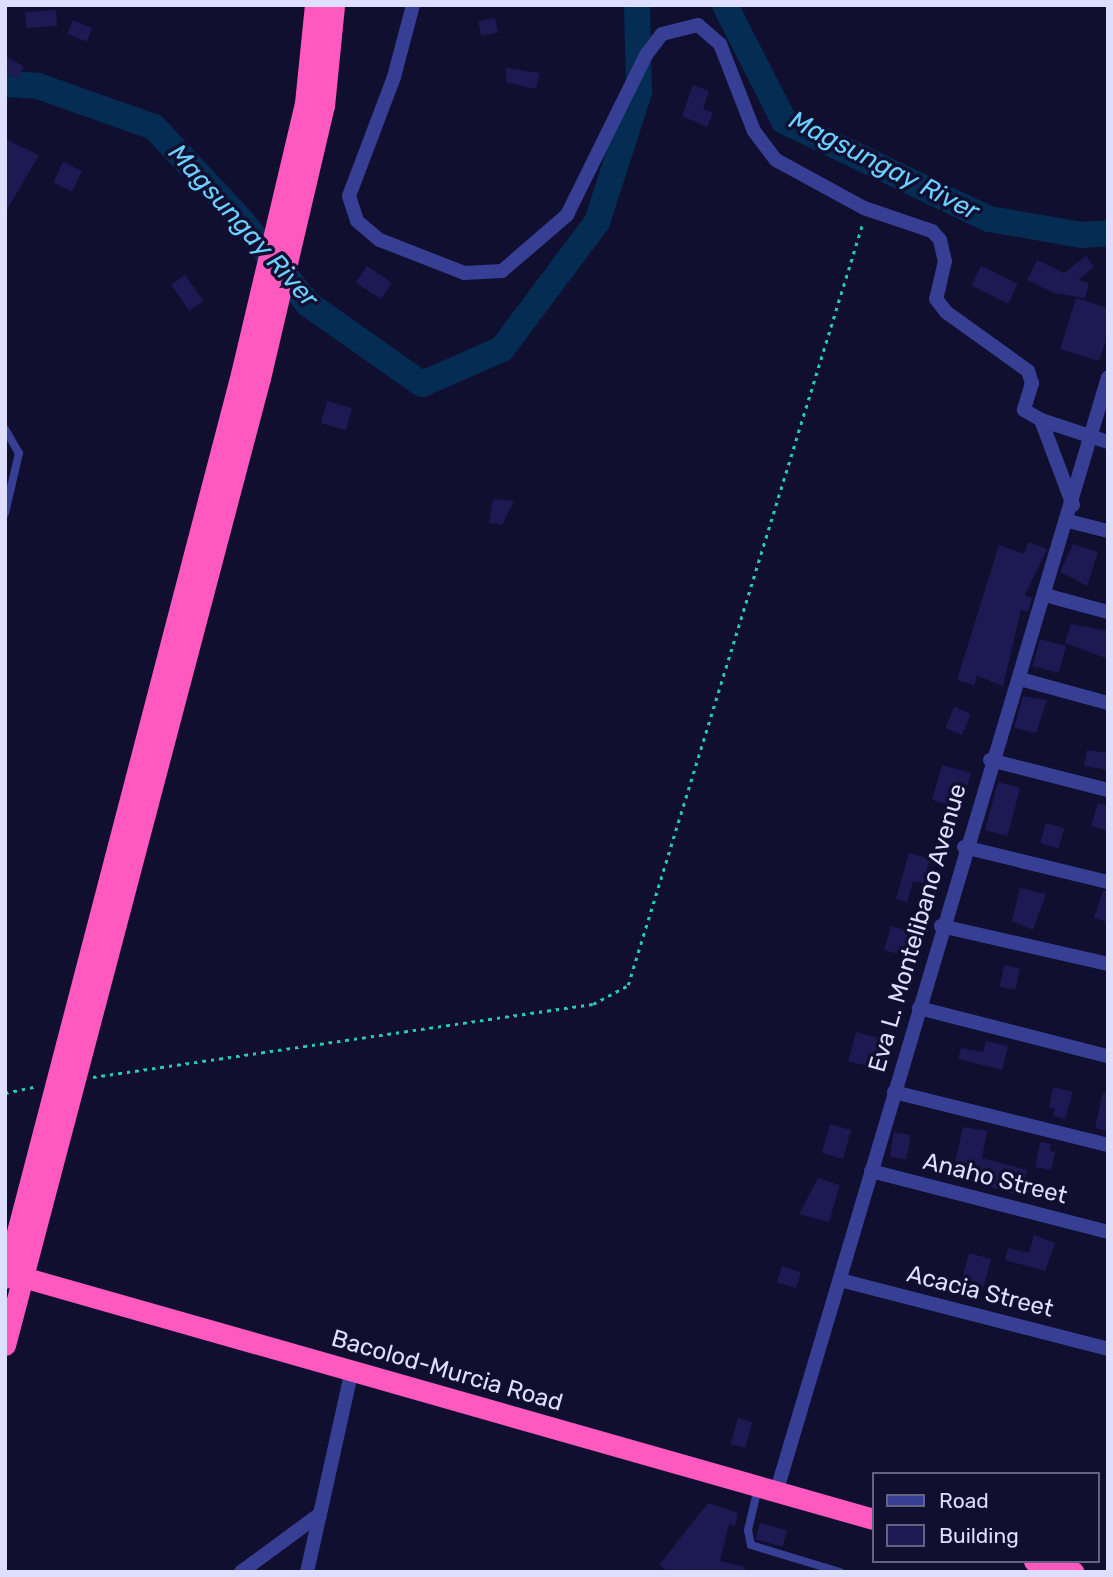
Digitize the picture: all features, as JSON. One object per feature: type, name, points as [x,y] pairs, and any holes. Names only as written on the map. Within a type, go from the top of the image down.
[{"type":"highway","points":[[298,179],[315,5]]},
{"type":"highway","points":[[5,1345],[12,1276],[251,376],[298,179],[324,106],[334,5]]},
{"type":"highway","name":"Bacolod-Murcia Road","points":[[12,1276],[872,1519]]},
{"type":"highway","points":[[1041,1563],[1074,1572]]},
{"type":"street","points":[[413,5],[394,76],[349,196],[358,221],[380,240],[421,259],[464,273],[502,271],[539,243],[568,215],[646,55],[670,29],[698,25],[711,32],[762,145],[808,181],[864,208],[932,231],[940,240],[944,261],[936,299],[1028,371],[1032,383],[1024,410],[1041,420],[1089,438],[1108,442]]},
{"type":"street","name":"Eva L. Montelibano Avenue","points":[[767,1491],[840,1280],[964,847],[990,760],[1020,679],[1073,505],[1089,438],[1108,377]]},
{"type":"street","points":[[1041,420],[1073,505]]},
{"type":"street","points":[[1068,521],[1108,531]]},
{"type":"street","points":[[1045,596],[1108,612]]},
{"type":"street","points":[[1020,679],[1108,703]]},
{"type":"street","points":[[990,760],[1108,790]]},
{"type":"street","points":[[964,847],[1108,881]]},
{"type":"street","points":[[941,926],[1108,964]]},
{"type":"street","points":[[919,1008],[1108,1056]]},
{"type":"street","points":[[894,1092],[1108,1145]]},
{"type":"street","name":"Anaho Street","points":[[871,1171],[1108,1232]]},
{"type":"street","name":"Acacia Street","points":[[840,1280],[1108,1349]]},
{"type":"street","points":[[307,1572],[352,1370]]},
{"type":"street","points":[[241,1572],[320,1514]]},
{"type":"lane","points":[[5,429],[19,453],[5,513]]},
{"type":"lane","points":[[767,1491],[748,1530],[751,1545],[840,1572]]},
{"type":"path","points":[[5,1093],[64,1081],[593,1004],[628,985],[665,852],[833,330],[864,208]]},
{"type":"building","points":[[56,10],[57,26],[26,28],[25,12]]},
{"type":"building","points":[[495,18],[498,33],[481,36],[478,21]]},
{"type":"building","points":[[73,20],[92,28],[86,42],[67,34]]},
{"type":"building","points":[[5,57],[24,66],[17,79],[5,73]]},
{"type":"building","points":[[506,68],[540,73],[536,89],[506,82]]},
{"type":"building","points":[[693,85],[709,91],[703,109],[713,113],[707,127],[682,116]]},
{"type":"building","points":[[5,139],[39,155],[5,213]]},
{"type":"building","points":[[63,162],[82,171],[72,192],[53,183]]},
{"type":"building","points":[[1086,256],[1094,267],[1078,280],[1089,283],[1085,298],[1054,293],[1027,280],[1037,260],[1064,273]]},
{"type":"building","points":[[367,266],[392,283],[381,299],[356,283]]},
{"type":"building","points":[[981,266],[1018,284],[1008,304],[971,286]]},
{"type":"building","points":[[185,275],[203,301],[189,311],[171,285]]},
{"type":"building","points":[[1076,298],[1108,308],[1108,335],[1099,361],[1060,349]]},
{"type":"building","points":[[327,401],[352,408],[346,430],[321,423]]},
{"type":"building","points":[[493,499],[514,501],[502,525],[489,523]]},
{"type":"building","points":[[1028,542],[1047,549],[1025,595],[1032,598],[1028,612],[1021,610],[1003,686],[977,676],[974,685],[957,680],[999,545],[1024,554]]},
{"type":"building","points":[[1073,544],[1098,552],[1087,586],[1060,572]]},
{"type":"building","points":[[1071,624],[1108,631],[1108,659],[1065,643]]},
{"type":"building","points":[[1040,639],[1066,646],[1059,673],[1033,666]]},
{"type":"building","points":[[1023,696],[1047,700],[1036,733],[1014,728]]},
{"type":"building","points":[[954,707],[971,714],[962,735],[945,728]]},
{"type":"building","points":[[1087,750],[1108,753],[1108,770],[1084,766]]},
{"type":"building","points":[[942,765],[971,773],[967,786],[959,784],[953,806],[932,800]]},
{"type":"building","points":[[998,782],[1020,788],[1007,836],[985,830]]},
{"type":"building","points":[[1098,803],[1108,806],[1108,831],[1091,826]]},
{"type":"building","points":[[1046,823],[1064,828],[1058,848],[1040,843]]},
{"type":"building","points":[[909,853],[930,859],[923,883],[913,881],[907,902],[896,899]]},
{"type":"building","points":[[1020,888],[1046,894],[1033,930],[1012,921]]},
{"type":"building","points":[[1103,891],[1108,891],[1108,922],[1094,918]]},
{"type":"building","points":[[891,926],[919,934],[906,956],[884,950]]},
{"type":"building","points":[[1004,965],[1020,968],[1016,990],[1000,987]]},
{"type":"building","points":[[856,1032],[886,1040],[878,1069],[848,1061]]},
{"type":"building","points":[[986,1041],[1008,1046],[1002,1070],[958,1059],[961,1048],[983,1052]]},
{"type":"building","points":[[1053,1087],[1073,1092],[1065,1119],[1053,1116],[1055,1109],[1049,1108]]},
{"type":"building","points":[[1103,1092],[1108,1093],[1108,1131],[1095,1128]]},
{"type":"building","points":[[830,1124],[851,1130],[843,1159],[822,1153]]},
{"type":"building","points":[[963,1127],[987,1131],[982,1158],[1027,1170],[1021,1196],[952,1176]]},
{"type":"building","points":[[894,1132],[911,1135],[906,1160],[890,1157]]},
{"type":"building","points":[[1040,1142],[1051,1144],[1050,1151],[1055,1152],[1051,1170],[1035,1167]]},
{"type":"building","points":[[818,1178],[840,1185],[829,1222],[799,1214]]},
{"type":"building","points":[[1034,1235],[1055,1243],[1045,1271],[1005,1260],[1008,1248],[1029,1253]]},
{"type":"building","points":[[969,1253],[991,1259],[984,1287],[961,1281]]},
{"type":"building","points":[[782,1266],[801,1272],[796,1288],[777,1282]]},
{"type":"building","points":[[738,1418],[752,1422],[745,1448],[731,1444]]},
{"type":"building","points":[[708,1503],[738,1513],[735,1526],[729,1524],[720,1561],[745,1567],[745,1572],[668,1572],[659,1565]]},
{"type":"building","points":[[760,1523],[787,1530],[783,1547],[756,1539]]},
{"type":"waterway","name":"Magsungay River","points":[[5,84],[38,86],[154,127],[242,221],[308,304],[422,384],[502,349],[597,222],[639,92],[637,5]]},
{"type":"waterway","name":"Magsungay River","points":[[725,5],[784,121],[989,219],[1082,235],[1108,233]]}]
